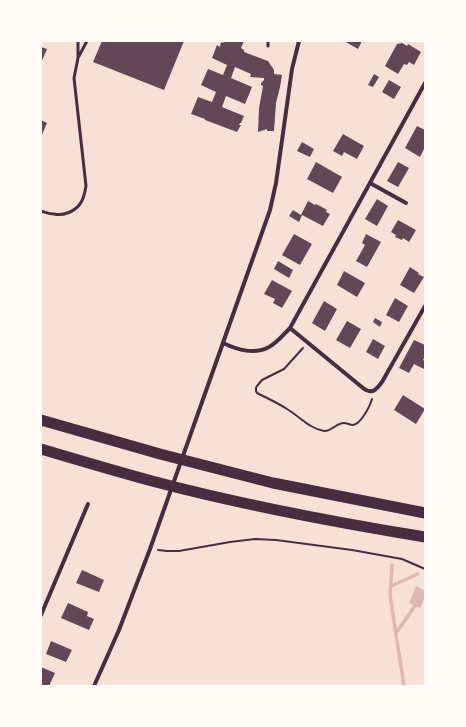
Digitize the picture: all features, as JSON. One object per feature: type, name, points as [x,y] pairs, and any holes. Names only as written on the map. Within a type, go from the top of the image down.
[{"type":"highway","points":[[41,420],[160,454],[273,483],[413,511],[425,512]]},
{"type":"highway","points":[[41,449],[152,481],[259,507],[425,538]]},
{"type":"street","points":[[94,686],[119,630],[160,523],[194,422],[224,343],[270,210],[276,183],[292,69],[300,41]]},
{"type":"street","points":[[224,343],[234,348],[243,350],[260,350],[270,347],[290,328],[425,83]]},
{"type":"street","points":[[370,183],[406,203]]},
{"type":"street","points":[[290,328],[363,388],[373,391],[378,388],[382,382],[425,306]]},
{"type":"street","points":[[41,615],[88,504]]},
{"type":"lane","points":[[41,211],[62,215],[72,211],[80,204],[85,191],[86,177],[74,78],[78,58],[78,41]]},
{"type":"lane","points":[[78,58],[88,41]]},
{"type":"lane","points":[[268,41],[268,46]]},
{"type":"path","points":[[308,342],[284,370],[262,380],[256,388],[257,393],[287,408],[314,427],[329,431],[344,423],[354,425],[359,422],[370,406],[373,391]]},
{"type":"path","points":[[150,549],[179,551],[255,539],[276,540],[352,550],[402,559],[425,569]]},
{"type":"shaded area","points":[[416,586],[425,591],[425,597],[420,608],[409,603]]},
{"type":"building","points":[[102,41],[184,41],[164,90],[93,62]]},
{"type":"building","points":[[224,41],[244,41],[241,48],[244,52],[268,61],[274,70],[274,74],[282,75],[276,103],[274,131],[267,131],[267,129],[258,132],[259,108],[263,86],[261,83],[264,78],[250,77],[251,74],[235,67],[231,78],[252,87],[245,104],[226,96],[222,107],[244,116],[237,132],[191,114],[198,97],[212,102],[216,92],[201,85],[208,69],[223,75],[227,65],[212,58],[217,45],[220,47],[221,42],[223,43]]},
{"type":"building","points":[[344,41],[362,41],[358,49]]},
{"type":"building","points":[[402,43],[407,46],[408,44],[421,52],[414,65],[409,62],[407,65],[404,64],[398,74],[385,66],[397,44]]},
{"type":"building","points":[[41,47],[47,49],[41,63]]},
{"type":"building","points":[[374,74],[379,77],[373,87],[368,85]]},
{"type":"building","points":[[389,80],[401,87],[394,99],[382,92]]},
{"type":"building","points":[[41,120],[47,123],[41,137]]},
{"type":"building","points":[[417,126],[425,130],[425,147],[420,157],[405,148]]},
{"type":"building","points":[[343,134],[364,146],[357,159],[344,152],[342,156],[333,151]]},
{"type":"building","points":[[302,142],[314,149],[310,157],[297,151]]},
{"type":"building","points":[[316,162],[342,177],[333,193],[307,179]]},
{"type":"building","points":[[398,162],[409,168],[398,187],[387,181]]},
{"type":"building","points":[[377,199],[388,206],[377,226],[365,219]]},
{"type":"building","points":[[308,201],[327,210],[326,212],[330,214],[323,226],[302,215],[299,222],[289,216],[293,210],[301,215]]},
{"type":"building","points":[[398,220],[416,230],[409,242],[403,238],[402,240],[395,237],[396,235],[391,232]]},
{"type":"building","points":[[294,234],[312,244],[300,265],[282,255]]},
{"type":"building","points":[[366,234],[381,242],[367,267],[356,261],[365,245],[362,243]]},
{"type":"building","points":[[278,261],[293,270],[289,278],[274,269]]},
{"type":"building","points":[[410,267],[424,277],[414,293],[400,285]]},
{"type":"building","points":[[344,271],[365,283],[357,297],[337,285]]},
{"type":"building","points":[[272,280],[292,291],[282,308],[273,303],[275,299],[264,294]]},
{"type":"building","points":[[395,298],[408,306],[399,322],[386,315]]},
{"type":"building","points":[[324,301],[337,309],[325,331],[312,323]]},
{"type":"building","points":[[375,318],[382,322],[380,327],[373,322]]},
{"type":"building","points":[[347,321],[361,329],[350,348],[336,340]]},
{"type":"building","points":[[373,339],[385,346],[378,359],[366,352]]},
{"type":"building","points":[[414,340],[425,345],[425,356],[423,360],[425,361],[425,367],[424,369],[414,364],[409,373],[399,368]]},
{"type":"building","points":[[403,395],[425,409],[416,424],[394,410]]},
{"type":"building","points":[[82,570],[104,580],[99,592],[76,583]]},
{"type":"building","points":[[68,603],[88,612],[87,616],[94,619],[89,630],[61,618]]},
{"type":"building","points":[[51,641],[72,650],[66,662],[46,654]]},
{"type":"building","points":[[41,667],[55,673],[49,686],[41,686]]},
{"type":"waterway","points":[[392,565],[390,595],[404,686]]},
{"type":"waterway","points":[[391,586],[418,574]]},
{"type":"waterway","points":[[396,633],[415,606]]}]
